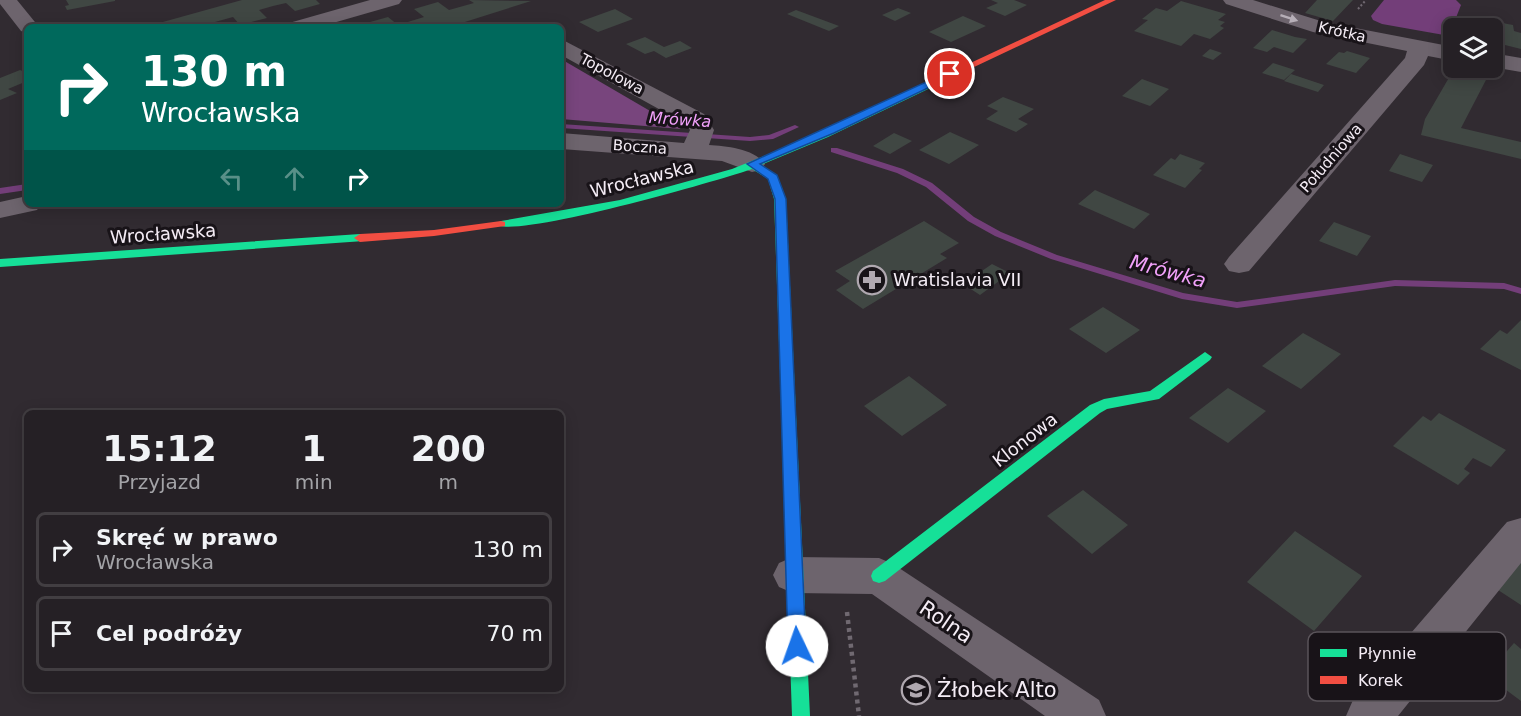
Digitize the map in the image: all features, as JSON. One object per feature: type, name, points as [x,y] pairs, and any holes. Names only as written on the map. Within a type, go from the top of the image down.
[{"type":"street","points":[[7,0],[26,24]]},
{"type":"street","points":[[307,24],[392,0]]},
{"type":"street","name":"Wrocławska","points":[[0,263],[341,240],[507,225],[573,215],[712,179],[752,164],[830,131],[1112,0]]},
{"type":"street","name":"Krótka","points":[[1233,0],[1320,28],[1443,52]]},
{"type":"street","name":"Topolowa","points":[[564,48],[695,119],[698,141]]},
{"type":"street","name":"Południowa","points":[[1239,264],[1416,60],[1419,49]]},
{"type":"street","points":[[1503,62],[1521,65]]},
{"type":"street","name":"Boczna","points":[[564,141],[698,141],[752,164]]},
{"type":"street","points":[[752,164],[773,177],[780,199],[793,575],[801,716]]},
{"type":"street","points":[[0,210],[24,205]]},
{"type":"street","name":"Klonowa","points":[[860,575],[1095,409],[1104,404],[1154,395],[1205,357]]},
{"type":"street","points":[[1439,632],[1521,534]]},
{"type":"street","points":[[793,575],[860,575]]},
{"type":"street","name":"Rolna","points":[[860,575],[1083,716]]},
{"type":"street","points":[[1369,716],[1382,701]]},
{"type":"path","points":[[859,716],[860,575]]},
{"type":"shaded area","points":[[1384,0],[1456,0],[1461,5],[1456,18],[1443,18],[1443,35],[1382,24],[1373,20],[1371,16]]},
{"type":"shaded area","points":[[564,61],[681,129],[564,119]]},
{"type":"building","points":[[66,0],[115,1],[67,10],[65,6],[69,5]]},
{"type":"building","points":[[242,0],[316,0],[320,4],[295,11],[286,3],[273,6],[259,10],[267,18],[244,24],[239,24],[233,17],[208,24],[156,24]]},
{"type":"building","points":[[469,0],[531,1],[458,24],[401,24],[424,17],[414,9],[438,2],[449,10],[474,3]]},
{"type":"building","points":[[991,0],[1014,0],[1027,5],[1005,16],[986,8],[998,3]]},
{"type":"building","points":[[1317,0],[1353,0],[1333,21],[1305,13]]},
{"type":"building","points":[[1181,1],[1226,14],[1218,20],[1225,22],[1220,26],[1224,28],[1210,39],[1194,34],[1181,46],[1134,31],[1148,20],[1142,19],[1156,8],[1167,11]]},
{"type":"building","points":[[898,8],[911,13],[895,21],[882,15]]},
{"type":"building","points":[[615,9],[633,19],[598,32],[579,22]]},
{"type":"building","points":[[796,10],[839,26],[829,31],[787,14]]},
{"type":"building","points":[[963,16],[986,26],[951,42],[929,32]]},
{"type":"building","points":[[388,17],[397,24],[363,24]]},
{"type":"building","points":[[1503,23],[1513,25],[1514,31],[1521,33],[1521,49],[1503,44]]},
{"type":"building","points":[[1272,30],[1307,39],[1293,53],[1274,47],[1267,52],[1253,48]]},
{"type":"building","points":[[645,37],[664,47],[680,41],[692,48],[666,58],[654,51],[645,54],[626,44]]},
{"type":"building","points":[[1210,49],[1222,53],[1213,60],[1202,56]]},
{"type":"building","points":[[1347,51],[1370,58],[1356,73],[1326,64],[1339,52]]},
{"type":"building","points":[[1273,63],[1295,70],[1284,80],[1262,73]]},
{"type":"building","points":[[20,70],[24,72],[24,82],[8,89],[17,93],[0,100],[0,78]]},
{"type":"building","points":[[1291,74],[1324,85],[1318,92],[1284,81]]},
{"type":"building","points":[[1449,78],[1487,78],[1461,128],[1521,142],[1521,159],[1421,135],[1425,119]]},
{"type":"building","points":[[1142,79],[1169,89],[1150,106],[1122,96]]},
{"type":"building","points":[[1003,97],[1034,109],[1018,119],[1028,124],[1016,132],[986,119],[998,111],[987,106]]},
{"type":"building","points":[[950,132],[979,145],[949,164],[919,150]]},
{"type":"building","points":[[894,133],[912,141],[890,154],[873,146]]},
{"type":"building","points":[[1180,154],[1205,163],[1199,169],[1202,170],[1185,188],[1153,175],[1171,158],[1175,160]]},
{"type":"building","points":[[1400,154],[1433,165],[1422,182],[1389,171]]},
{"type":"building","points":[[1095,190],[1150,214],[1134,229],[1078,204]]},
{"type":"building","points":[[924,221],[959,243],[940,254],[947,258],[863,309],[836,290],[850,281],[835,271]]},
{"type":"building","points":[[1334,222],[1371,236],[1357,256],[1319,241]]},
{"type":"building","points":[[992,264],[1010,273],[980,295],[963,284]]},
{"type":"building","points":[[1103,307],[1140,330],[1106,353],[1069,329]]},
{"type":"building","points":[[1521,320],[1521,370],[1480,349],[1500,330],[1507,334]]},
{"type":"building","points":[[1303,333],[1341,354],[1301,389],[1262,366]]},
{"type":"building","points":[[909,376],[947,405],[902,436],[864,406]]},
{"type":"building","points":[[1228,388],[1266,411],[1228,443],[1189,418]]},
{"type":"building","points":[[1439,413],[1506,450],[1491,467],[1473,458],[1464,469],[1470,473],[1458,485],[1393,446],[1423,416],[1431,421]]},
{"type":"building","points":[[1083,490],[1128,525],[1092,554],[1047,516]]},
{"type":"building","points":[[1295,531],[1362,576],[1314,631],[1247,582]]},
{"type":"building","points":[[1519,562],[1521,563],[1521,605],[1498,590]]},
{"type":"building","points":[[1514,643],[1521,649],[1521,701],[1506,690],[1506,652]]},
{"type":"waterway","name":"Mrówka","points":[[564,126],[750,139],[770,137],[795,127]]},
{"type":"waterway","name":"Mrówka","points":[[834,150],[900,171],[929,185],[971,219],[998,234],[1054,257],[1182,296],[1237,305],[1395,283],[1504,286],[1521,291]]},
{"type":"waterway","name":"Mrówka","points":[[0,191],[24,187]]},
{"type":"traffic: fast","points":[[501,224],[620,204],[736,171],[825,135],[969,66]]},
{"type":"traffic: fast","points":[[752,164],[773,177],[780,199],[801,716]]},
{"type":"traffic: fast","points":[[0,263],[360,238]]},
{"type":"traffic: fast","points":[[879,576],[1095,409],[1104,404],[1154,395],[1205,357]]},
{"type":"traffic: jam","points":[[969,66],[1112,0]]},
{"type":"traffic: jam","points":[[360,238],[434,233],[501,224]]},
{"type":"place","name":"Wratislavia VII","points":[[872,280]]},
{"type":"place","name":"Żłobek Alto","points":[[916,690]]},
{"type":"route","points":[[797,646],[780,199],[773,177],[752,164],[830,131],[950,74]]}]
